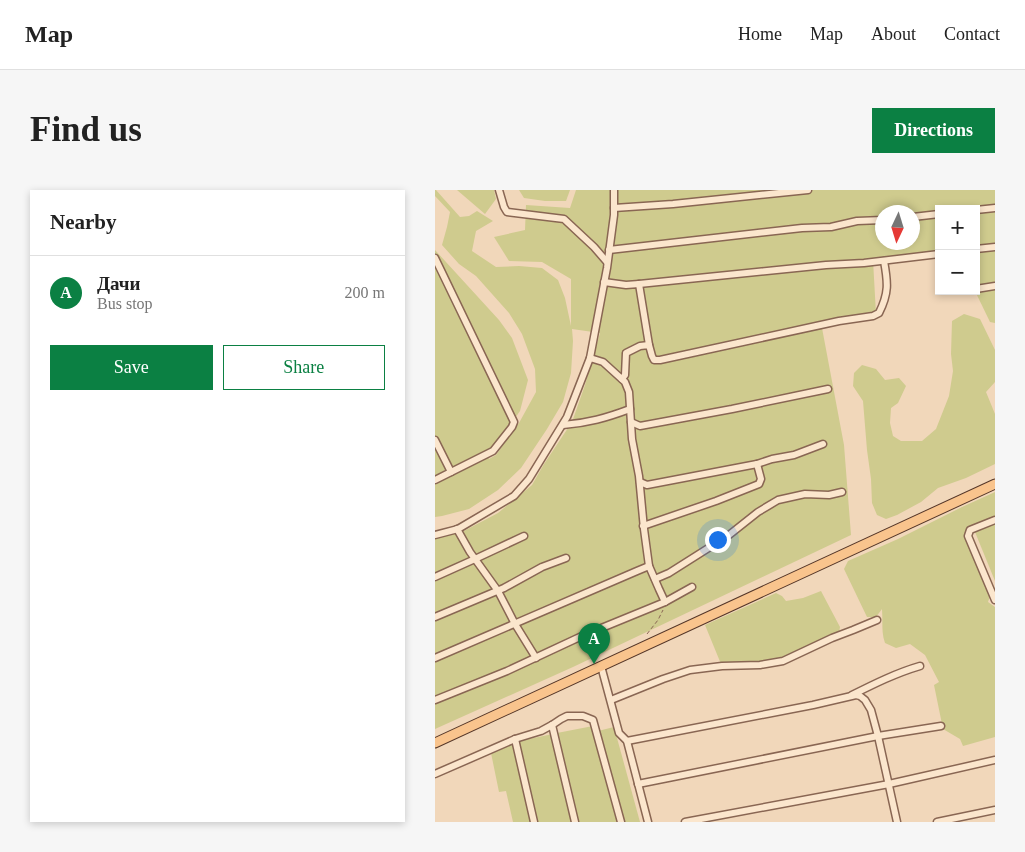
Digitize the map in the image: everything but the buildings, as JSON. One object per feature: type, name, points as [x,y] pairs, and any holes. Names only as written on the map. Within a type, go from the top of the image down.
[{"type":"main road","points":[[435,742],[995,484]]},
{"type":"lane","points":[[499,190],[507,212],[564,220],[594,247],[607,262]]},
{"type":"lane","points":[[435,535],[457,529],[514,496],[529,480],[563,425],[590,358],[609,250],[614,190]]},
{"type":"lane","points":[[614,208],[808,190]]},
{"type":"lane","points":[[980,210],[995,208]]},
{"type":"lane","points":[[920,216],[935,214]]},
{"type":"lane","points":[[609,250],[802,228],[831,227],[875,221]]},
{"type":"lane","points":[[980,249],[995,247]]},
{"type":"lane","points":[[604,282],[626,285],[639,284],[935,254]]},
{"type":"lane","points":[[435,258],[514,422],[493,451],[435,480]]},
{"type":"lane","points":[[639,284],[652,356],[654,360],[660,360],[839,320],[873,316],[879,313],[886,300],[888,280],[884,260]]},
{"type":"lane","points":[[980,288],[995,286]]},
{"type":"lane","points":[[622,379],[625,375],[626,353],[640,346],[649,345]]},
{"type":"lane","points":[[590,358],[603,362],[625,382],[629,392],[632,440],[640,482],[643,526],[649,566],[665,602]]},
{"type":"lane","points":[[631,422],[640,426],[828,389]]},
{"type":"lane","points":[[563,425],[606,418],[630,409]]},
{"type":"lane","points":[[435,440],[451,472]]},
{"type":"lane","points":[[640,482],[647,485],[757,464],[794,455],[823,444]]},
{"type":"lane","points":[[643,526],[759,484],[761,479],[757,464]]},
{"type":"lane","points":[[655,579],[669,573],[729,535],[758,512],[778,500],[805,494],[829,495],[842,492]]},
{"type":"lane","points":[[995,520],[969,530],[968,536],[995,600]]},
{"type":"lane","points":[[457,529],[475,559],[498,590],[515,624],[536,658]]},
{"type":"lane","points":[[435,577],[523,536]]},
{"type":"lane","points":[[435,617],[504,588],[542,567],[566,558]]},
{"type":"lane","points":[[435,658],[649,566]]},
{"type":"lane","points":[[435,700],[507,671],[582,636],[665,602],[693,587]]},
{"type":"lane","points":[[611,700],[689,670],[722,666],[760,665],[783,661],[877,620]]},
{"type":"lane","points":[[601,666],[619,733],[627,741],[648,822]]},
{"type":"lane","points":[[847,698],[882,680],[919,666]]},
{"type":"lane","points":[[627,741],[856,695],[860,696],[869,705],[878,736],[897,822]]},
{"type":"lane","points":[[435,774],[515,739],[541,730],[561,719],[571,716],[583,716],[593,720],[621,822]]},
{"type":"lane","points":[[552,725],[575,822]]},
{"type":"lane","points":[[638,784],[878,736],[941,726]]},
{"type":"lane","points":[[515,739],[534,822]]},
{"type":"lane","points":[[685,822],[889,784],[995,760]]},
{"type":"lane","points":[[937,822],[995,810]]},
{"type":"path","points":[[647,634],[658,620],[665,602]]},
{"type":"shaded area","points":[[435,190],[460,217],[469,216],[477,211],[493,221],[476,231],[472,251],[496,267],[542,268],[558,280],[565,298],[571,326],[571,279],[542,262],[509,261],[494,237],[525,230],[526,205],[570,208],[576,190],[995,190],[995,323],[990,322],[977,295],[980,295],[980,205],[935,205],[935,251],[873,260],[876,314],[822,328],[844,445],[851,535],[573,667],[435,729],[435,538],[462,532],[498,513],[532,485],[572,422],[600,333],[572,329],[571,373],[563,402],[521,468],[498,490],[469,509],[435,517],[435,250],[499,320],[512,338],[528,380],[520,411],[488,456],[489,459],[496,455],[519,423],[536,392],[535,369],[522,334],[509,313],[476,276],[459,264],[442,245],[450,212],[435,196]]},
{"type":"shaded area","points":[[457,190],[494,190],[496,199],[485,214]]},
{"type":"shaded area","points":[[519,190],[570,190],[566,201],[545,201],[524,198]]},
{"type":"shaded area","points":[[964,314],[980,319],[995,350],[995,382],[986,392],[995,414],[995,464],[966,478],[938,488],[921,502],[886,519],[877,515],[872,503],[863,401],[853,386],[854,373],[862,365],[876,369],[885,380],[899,378],[906,386],[898,403],[891,408],[890,423],[893,436],[901,441],[922,441],[936,429],[949,396],[953,371],[951,354],[952,321]]},
{"type":"shaded area","points":[[995,492],[995,517],[968,528],[993,587],[988,602],[995,607],[995,737],[963,746],[960,739],[943,729],[934,685],[939,682],[925,655],[910,644],[896,648],[885,643],[882,609],[876,617],[867,617],[844,569],[848,561]]},
{"type":"shaded area","points":[[995,524],[995,581],[975,532]]},
{"type":"shaded area","points":[[821,591],[840,627],[839,633],[782,659],[762,663],[721,664],[705,625],[776,593],[786,601],[803,598]]},
{"type":"shaded area","points":[[593,726],[617,822],[578,822],[557,733]]},
{"type":"shaded area","points":[[614,727],[640,822],[622,822],[598,731]]},
{"type":"shaded area","points":[[553,734],[573,822],[537,822],[519,741]]},
{"type":"shaded area","points":[[513,743],[532,822],[513,822],[506,791],[499,792],[491,753]]},
{"type":"place","name":"Дачи","points":[[594,664]]}]
